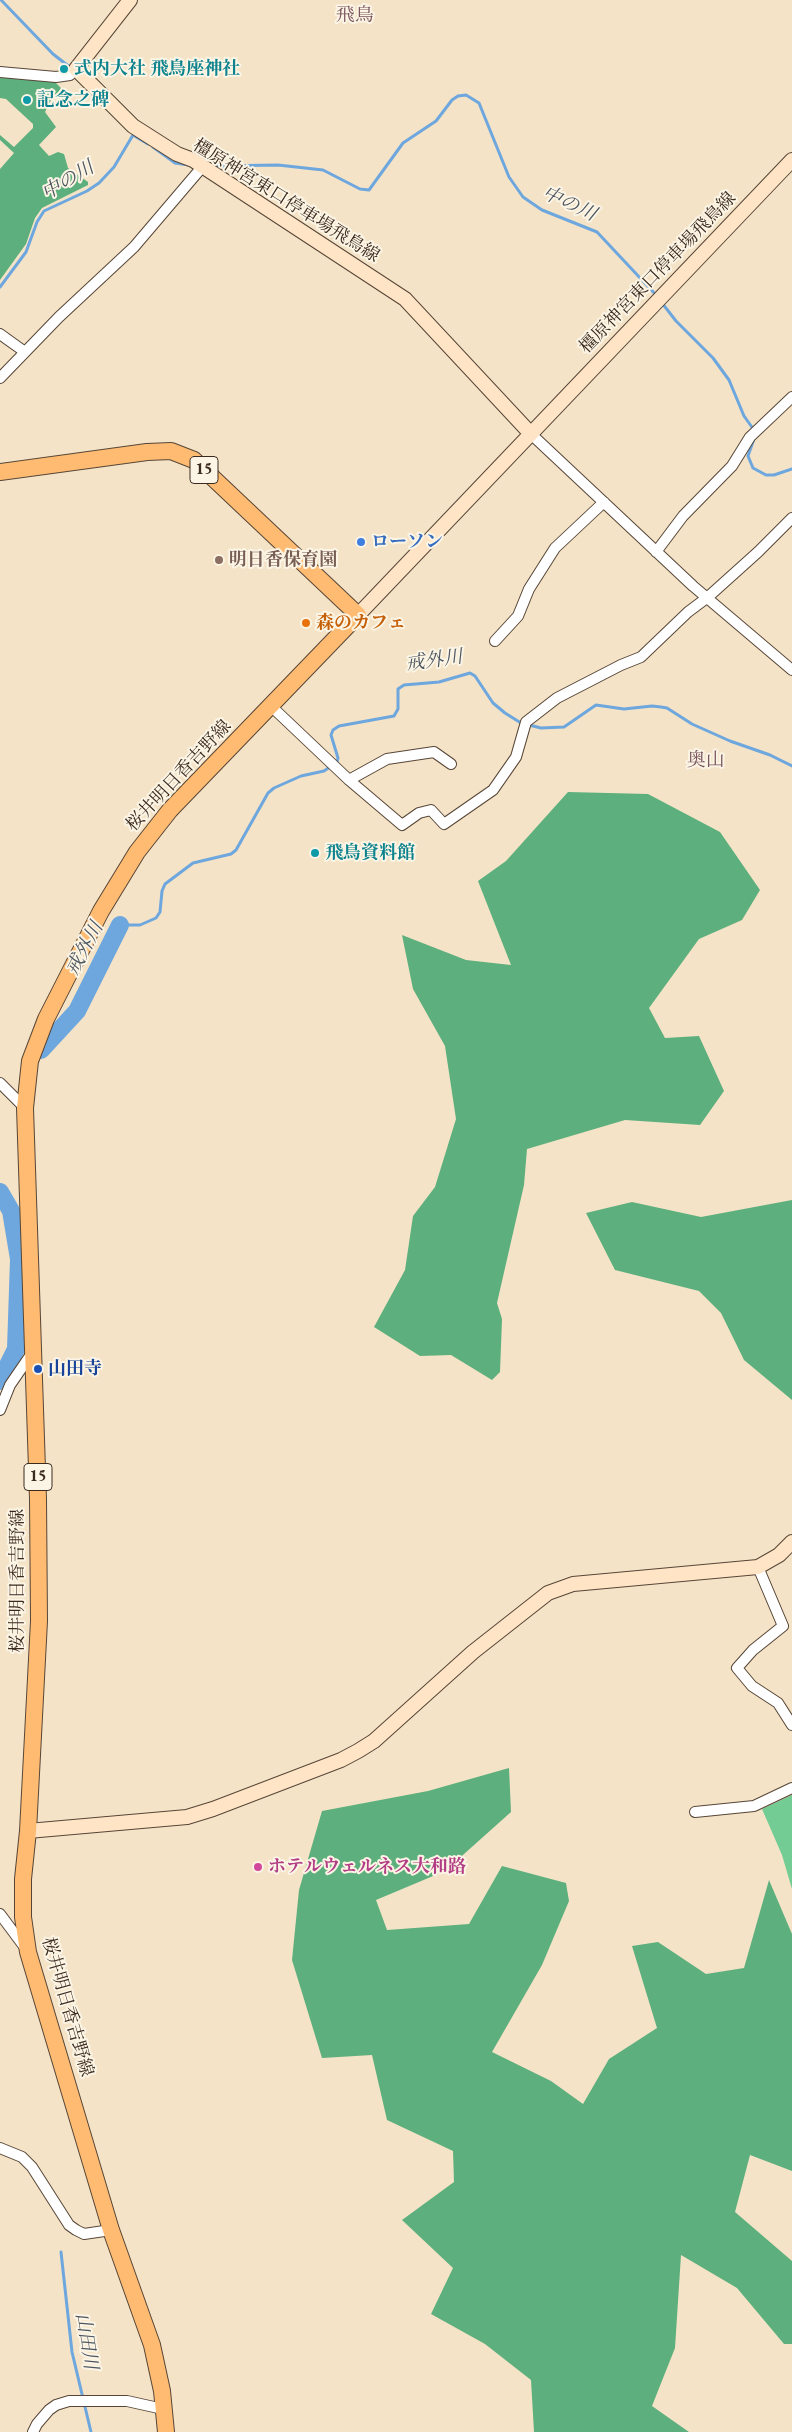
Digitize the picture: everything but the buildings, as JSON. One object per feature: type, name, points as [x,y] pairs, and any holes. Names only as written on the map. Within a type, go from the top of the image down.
[{"type":"main road","points":[[76,69],[130,0]]},
{"type":"main road","name":"橿原神宮東口停車場飛鳥線","points":[[76,69],[133,126],[177,154],[203,166],[405,299],[531,434]]},
{"type":"main road","name":"橿原神宮東口停車場飛鳥線","points":[[358,616],[792,160]]},
{"type":"main road","name":"15","points":[[0,472],[147,452],[171,451],[194,460],[358,616]]},
{"type":"main road","name":"桜井明日香吉野線","points":[[166,2432],[162,2391],[152,2345],[111,2230],[28,1952],[23,1917],[23,1879],[28,1831],[39,1621],[34,1350],[25,1108],[30,1061],[46,1019],[101,911],[137,852],[170,810],[272,707],[358,616]]},
{"type":"main road","points":[[28,1831],[187,1817],[214,1809],[341,1760],[374,1741],[527,1607],[548,1592],[562,1586],[758,1566],[779,1555],[792,1542]]},
{"type":"street","points":[[0,72],[56,77],[70,75],[76,69]]},
{"type":"street","points":[[0,378],[59,317],[134,248],[203,166]]},
{"type":"street","points":[[0,334],[25,352]]},
{"type":"street","points":[[656,552],[683,516],[732,466],[750,437],[792,397]]},
{"type":"street","points":[[531,434],[656,552],[792,670]]},
{"type":"street","points":[[495,642],[518,616],[529,589],[555,548],[604,502]]},
{"type":"street","points":[[272,707],[349,780],[402,825],[419,813],[431,810],[444,824],[494,790],[516,757],[525,724],[557,698],[621,664],[641,657],[688,612],[708,598],[792,518]]},
{"type":"street","points":[[349,780],[388,759],[434,752],[451,764]]},
{"type":"street","points":[[0,1083],[25,1108]]},
{"type":"street","points":[[0,1410],[10,1385],[34,1350]]},
{"type":"street","points":[[758,1566],[784,1626],[753,1650],[737,1668],[752,1686],[778,1703],[792,1726]]},
{"type":"street","points":[[695,1812],[754,1806],[792,1788]]},
{"type":"street","points":[[0,1914],[28,1952]]},
{"type":"street","points":[[0,2148],[22,2157],[32,2166],[53,2201],[76,2230],[84,2234],[111,2230]]},
{"type":"street","points":[[34,2432],[37,2424],[49,2410],[56,2405],[69,2401],[127,2401],[163,2409]]},
{"type":"green space","points":[[0,75],[55,82],[62,89],[51,100],[45,112],[56,127],[39,145],[49,156],[58,152],[64,154],[68,168],[88,182],[88,185],[42,208],[35,218],[26,244],[0,280],[0,169],[14,153],[0,140],[0,135],[14,147],[33,128],[33,124],[6,99],[0,98]]},
{"type":"green space","points":[[568,792],[648,794],[720,832],[760,890],[742,920],[699,939],[649,1008],[665,1038],[699,1036],[724,1091],[700,1125],[625,1120],[527,1149],[524,1185],[497,1303],[502,1319],[500,1372],[492,1380],[451,1355],[420,1356],[374,1327],[405,1270],[413,1216],[435,1187],[456,1119],[445,1046],[413,989],[402,935],[466,960],[511,965],[478,881],[506,861]]},
{"type":"green space","points":[[792,1200],[792,1400],[744,1360],[721,1313],[699,1291],[615,1270],[586,1213],[632,1202],[701,1217]]},
{"type":"green space","points":[[509,1768],[511,1812],[445,1871],[376,1900],[387,1930],[469,1924],[502,1866],[566,1883],[569,1901],[542,1965],[492,2052],[551,2081],[583,2104],[609,2059],[657,2028],[632,1946],[658,1942],[706,1974],[744,1968],[769,1880],[792,1934],[792,2171],[750,2155],[735,2212],[792,2261],[792,2344],[784,2344],[737,2288],[681,2255],[675,2348],[652,2406],[689,2432],[534,2432],[531,2380],[485,2344],[431,2314],[453,2268],[402,2220],[454,2182],[453,2151],[387,2120],[372,2055],[322,2058],[292,1960],[299,1890],[322,1811],[428,1791]]},
{"type":"green space","points":[[792,1795],[792,1889],[782,1855],[762,1809]]},
{"type":"waterway","points":[[1,0],[53,54],[71,68]]},
{"type":"waterway","name":"中の川","points":[[213,166],[278,165],[323,170],[360,189],[369,190],[403,143],[436,121],[452,100],[458,96],[466,95],[479,103],[509,177],[523,197],[542,210],[597,232],[657,296]]},
{"type":"waterway","name":"中の川","points":[[0,287],[26,252],[37,222],[44,211],[87,191],[99,183],[114,167],[133,135],[148,144]]},
{"type":"waterway","name":"中の川","points":[[153,147],[175,163],[189,165]]},
{"type":"waterway","name":"中の川","points":[[662,303],[676,321],[713,358],[729,380],[744,416],[754,430]]},
{"type":"waterway","name":"中の川","points":[[755,436],[748,456],[753,468],[766,475],[774,475],[792,469]]},
{"type":"waterway","name":"戒外川","points":[[120,925],[140,925],[156,918],[160,912],[162,891],[165,884],[193,863],[231,854],[236,850],[268,793],[274,788],[301,776],[324,771],[337,762],[338,758],[331,735],[333,730],[339,726],[394,716],[398,709],[398,689],[404,685],[439,682],[470,673],[475,676],[493,703],[505,713],[521,723],[541,728],[564,727],[596,705],[624,709],[652,706],[667,708],[692,724],[730,741],[770,755],[792,766]]},
{"type":"waterway","name":"戒外川","points":[[41,1050],[77,1011],[120,925]]},
{"type":"waterway","name":"戒外川","points":[[0,1192],[11,1211],[19,1259],[16,1349],[0,1381]]},
{"type":"waterway","name":"山田川","points":[[61,2252],[72,2352],[91,2432]]},
{"type":"place","name":"式内大社 飛鳥座神社","points":[[64,69]]},
{"type":"place","name":"記念之碑","points":[[27,100]]},
{"type":"place","name":"ローソン","points":[[361,542]]},
{"type":"place","name":"明日香保育園","points":[[219,560]]},
{"type":"place","name":"森のカフェ","points":[[306,623]]},
{"type":"place","name":"飛鳥資料館","points":[[315,853]]},
{"type":"place","name":"山田寺","points":[[38,1369]]},
{"type":"place","name":"ホテルウェルネス大和路","points":[[258,1867]]},
{"type":"district","name":"飛鳥","points":[[355,16]]},
{"type":"district","name":"奥山","points":[[706,761]]}]
